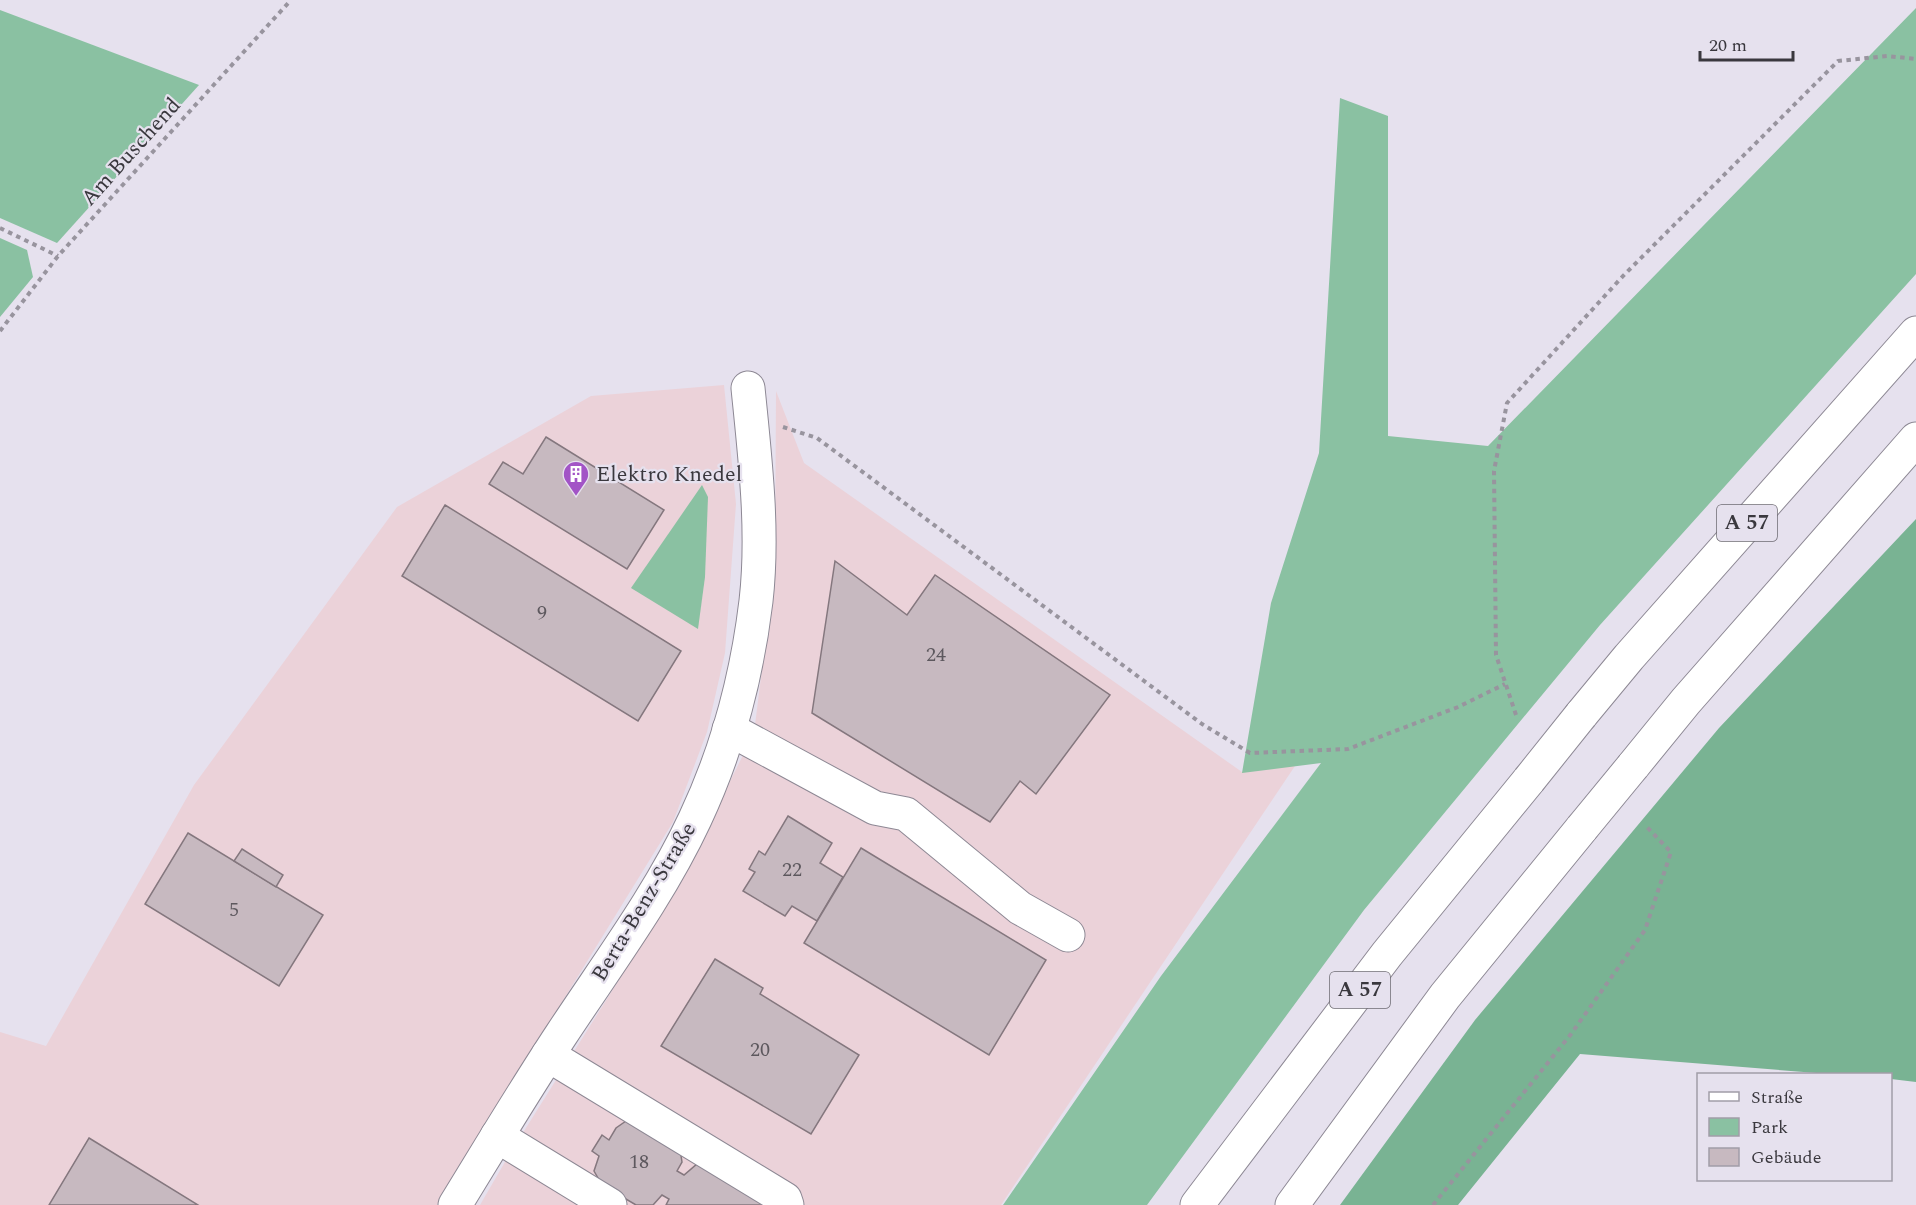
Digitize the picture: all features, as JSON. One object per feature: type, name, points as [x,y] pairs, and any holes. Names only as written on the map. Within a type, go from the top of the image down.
[{"type":"main road","name":"A 57","points":[[1197,1205],[1387,954],[1629,657],[1916,333]]},
{"type":"main road","name":"Berta-Benz-Straße","points":[[455,1205],[548,1055],[660,885],[695,819],[729,729],[742,684],[756,600],[759,513],[750,403]]},
{"type":"main road","points":[[1292,1205],[1445,996],[1582,828],[1686,701],[1916,440]]},
{"type":"main road","points":[[729,729],[874,808],[906,814],[1020,908],[1068,935]]},
{"type":"main road","points":[[548,1055],[785,1199],[787,1205]]},
{"type":"main road","points":[[497,1136],[610,1205]]},
{"type":"path","name":"Am Buschend","points":[[0,331],[58,256],[291,0]]},
{"type":"path","points":[[1516,715],[1496,655],[1494,471],[1507,404],[1623,276],[1838,61],[1887,56],[1916,59]]},
{"type":"path","points":[[0,228],[58,256]]},
{"type":"path","points":[[750,403],[818,438],[1202,724],[1250,753],[1348,748],[1458,707],[1505,684]]},
{"type":"path","points":[[1433,1205],[1571,1034],[1645,930],[1671,852],[1647,827]]},
{"type":"shaded area","points":[[724,385],[736,504],[725,653],[707,732],[673,822],[437,1205],[0,1205],[0,1032],[46,1046],[194,785],[397,507],[591,396]]},
{"type":"shaded area","points":[[776,391],[804,463],[1242,772],[1303,754],[1001,1205],[480,1205],[679,884],[754,733],[775,565]]},
{"type":"green space","points":[[1916,8],[1916,274],[1600,625],[1364,910],[1147,1205],[1003,1205],[1161,976],[1321,763],[1242,773],[1271,603],[1319,453],[1340,98],[1388,116],[1388,436],[1488,446]]},
{"type":"green space","points":[[0,10],[199,85],[57,243],[0,218]]},
{"type":"green space","points":[[0,238],[27,250],[33,277],[0,317]]},
{"type":"green space","points":[[702,485],[708,497],[705,577],[698,629],[631,588]]},
{"type":"green space","points":[[1916,519],[1916,1082],[1892,1079],[1892,1073],[1817,1073],[1580,1054],[1458,1205],[1340,1205],[1475,1020],[1719,728]]},
{"type":"building","name":"Elektro Knedel","points":[[546,437],[664,510],[627,569],[489,484],[503,462],[523,474]]},
{"type":"building","points":[[445,505],[681,651],[638,721],[402,576]]},
{"type":"building","points":[[835,561],[907,615],[935,575],[1110,695],[1036,794],[1020,781],[990,822],[812,713]]},
{"type":"building","points":[[788,816],[832,843],[820,863],[843,877],[817,921],[792,906],[785,916],[743,891],[755,872],[749,869],[759,851],[765,855]]},
{"type":"building","points":[[188,833],[323,915],[279,986],[145,904]]},
{"type":"building","points":[[861,848],[1046,960],[989,1055],[804,943]]},
{"type":"building","points":[[242,849],[283,875],[276,887],[234,861]]},
{"type":"building","points":[[715,959],[763,988],[760,994],[859,1055],[811,1134],[661,1046]]},
{"type":"building","points":[[626,1121],[680,1149],[682,1162],[677,1171],[684,1175],[697,1164],[766,1205],[666,1205],[669,1199],[662,1195],[653,1205],[636,1205],[602,1185],[594,1171],[599,1156],[592,1151],[602,1135],[609,1140],[616,1128]]},
{"type":"building","points":[[89,1138],[198,1205],[49,1205]]},
{"type":"place","name":"Elektro Knedel","points":[[576,497]]}]
